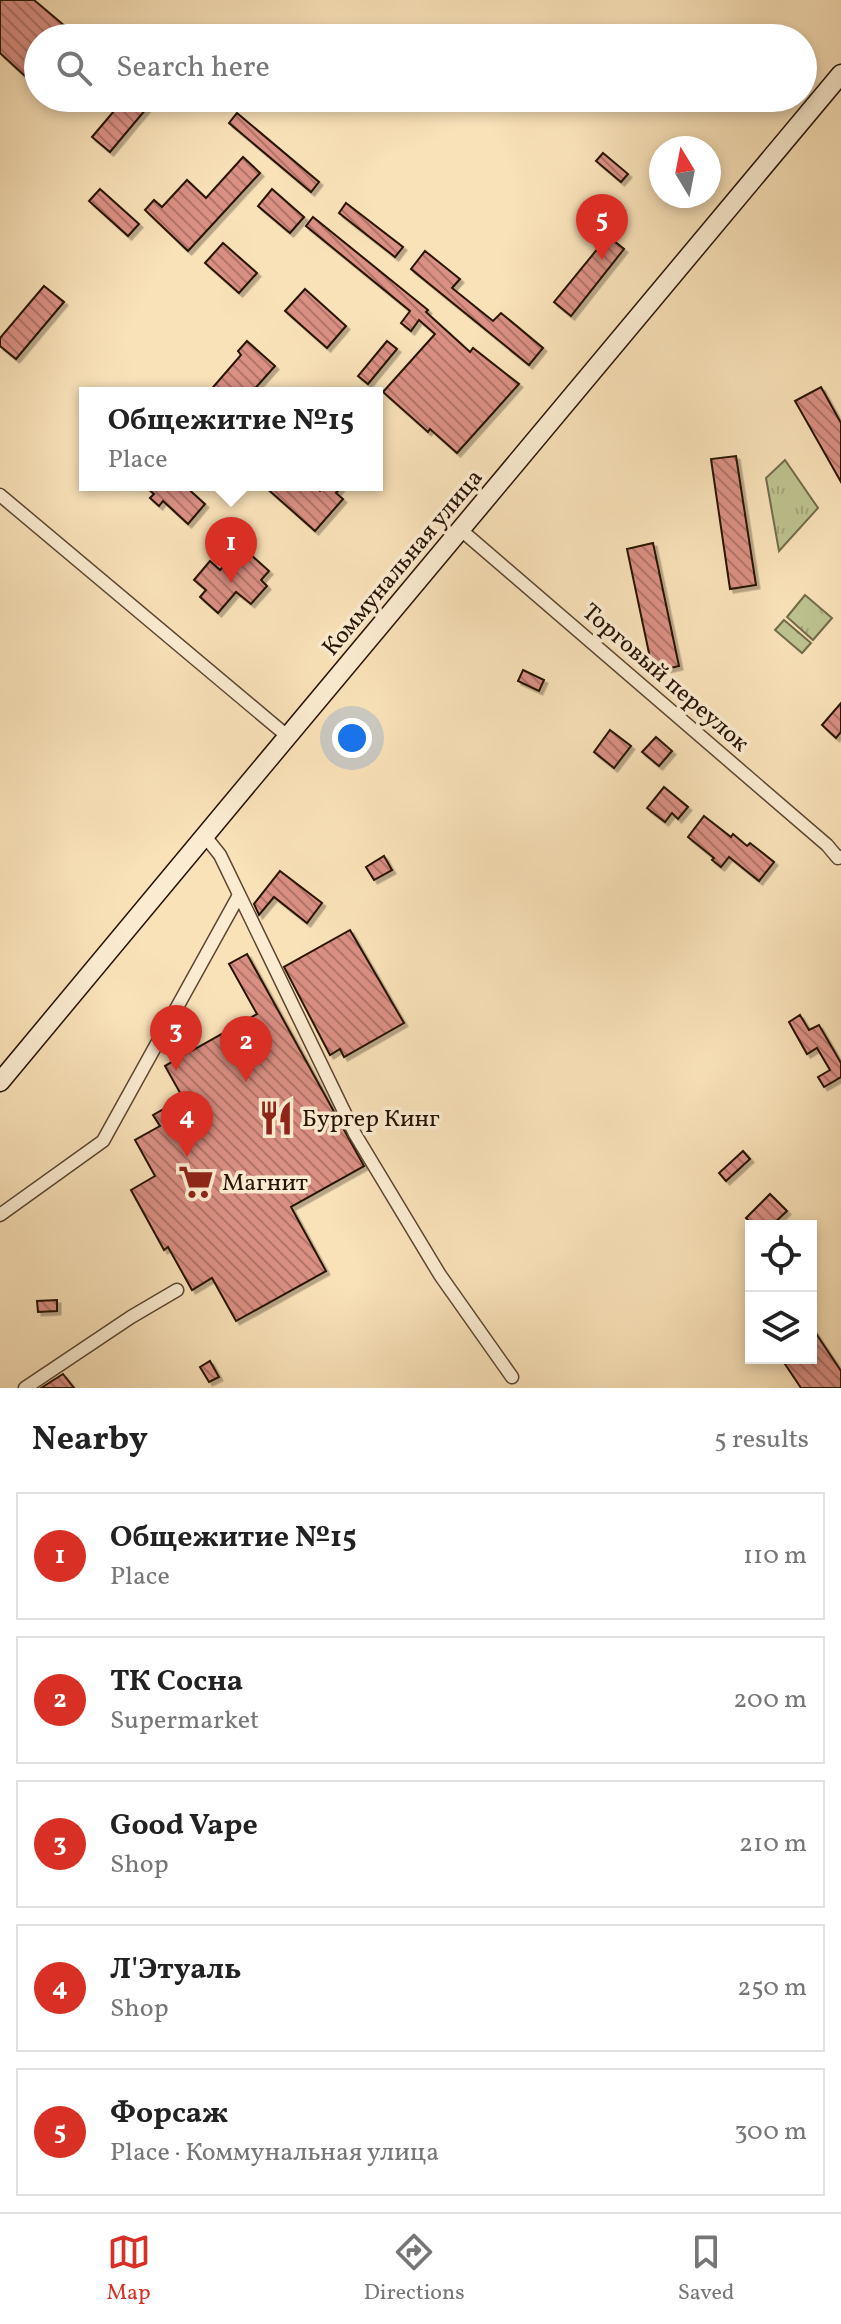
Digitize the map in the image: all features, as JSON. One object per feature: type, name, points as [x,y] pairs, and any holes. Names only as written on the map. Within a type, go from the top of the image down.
[{"type":"main road","name":"Коммунальная улица","points":[[817,103],[841,74]]},
{"type":"main road","name":"Коммунальная улица","points":[[0,1082],[286,735],[809,112]]},
{"type":"street","points":[[0,495],[286,735]]},
{"type":"street","name":"Торговый переулок","points":[[461,530],[838,858],[841,857]]},
{"type":"street","points":[[204,835],[220,855],[355,1134],[440,1275],[512,1377]]},
{"type":"street","points":[[0,1215],[103,1141],[238,897]]},
{"type":"street","points":[[25,1388],[177,1290]]},
{"type":"green space","points":[[785,460],[818,508],[779,551],[766,478]]},
{"type":"green space","points":[[805,595],[832,618],[813,640],[787,617]]},
{"type":"green space","points":[[784,620],[811,643],[802,653],[775,630]]},
{"type":"building","points":[[0,0],[34,0],[62,24],[24,24],[24,75],[0,53]]},
{"type":"building","points":[[113,112],[144,112],[110,152],[92,137]]},
{"type":"building","points":[[237,113],[319,182],[311,192],[229,123]]},
{"type":"building","points":[[603,153],[628,174],[621,182],[596,161]]},
{"type":"building","points":[[243,157],[260,173],[188,251],[145,210],[154,200],[162,207],[187,180],[206,198]]},
{"type":"building","points":[[100,189],[139,224],[128,236],[89,201]]},
{"type":"building","points":[[272,189],[304,217],[290,233],[258,206]]},
{"type":"building","points":[[346,203],[403,247],[395,257],[339,213]]},
{"type":"building","points":[[313,217],[428,310],[426,312],[470,352],[473,348],[519,384],[457,453],[383,392],[435,334],[419,320],[411,331],[401,323],[410,311],[306,226]]},
{"type":"building","points":[[608,236],[624,249],[571,316],[554,302]]},
{"type":"building","points":[[223,243],[257,273],[239,293],[205,263]]},
{"type":"building","points":[[425,251],[460,279],[452,288],[493,321],[501,313],[543,348],[529,365],[411,269]]},
{"type":"building","points":[[44,286],[64,302],[16,359],[0,346],[0,338]]},
{"type":"building","points":[[305,289],[346,326],[327,348],[285,311]]},
{"type":"building","points":[[247,341],[275,366],[256,387],[213,387],[241,355],[238,351]]},
{"type":"building","points":[[387,341],[397,349],[368,384],[358,376]]},
{"type":"building","points":[[821,387],[841,423],[841,482],[795,401]]},
{"type":"building","points":[[736,456],[756,585],[730,589],[711,459]]},
{"type":"building","points":[[151,491],[191,491],[205,504],[188,524],[163,501],[159,506],[150,498],[154,494]]},
{"type":"building","points":[[270,491],[338,491],[336,493],[343,499],[315,531]]},
{"type":"building","points":[[653,543],[679,666],[653,672],[627,549]]},
{"type":"building","points":[[241,546],[269,571],[261,580],[267,586],[251,604],[236,592],[218,613],[200,597],[206,590],[194,580],[210,561],[220,570]]},
{"type":"building","points":[[523,670],[544,680],[539,691],[518,681]]},
{"type":"building","points":[[841,703],[841,732],[836,738],[822,725]]},
{"type":"building","points":[[610,730],[631,746],[614,768],[594,752]]},
{"type":"building","points":[[656,737],[672,751],[659,766],[642,752]]},
{"type":"building","points":[[664,787],[688,807],[678,819],[672,813],[665,822],[647,808]]},
{"type":"building","points":[[704,816],[731,837],[733,834],[747,846],[750,843],[774,862],[759,881],[729,857],[721,867],[688,837]]},
{"type":"building","points":[[384,856],[392,870],[374,880],[366,867]]},
{"type":"building","points":[[280,871],[322,903],[307,923],[274,897],[259,915],[254,904]]},
{"type":"building","points":[[350,930],[404,1023],[344,1057],[340,1049],[330,1055],[284,967]]},
{"type":"building","points":[[247,954],[364,1166],[291,1207],[326,1271],[236,1321],[212,1278],[192,1290],[168,1247],[164,1250],[131,1190],[155,1176],[135,1140],[160,1126],[153,1115],[183,1098],[165,1066],[257,1014],[229,964]]},
{"type":"building","points":[[800,1015],[809,1030],[819,1025],[841,1063],[841,1077],[824,1087],[818,1077],[830,1070],[817,1048],[807,1054],[789,1022]]},
{"type":"building","points":[[743,1151],[750,1159],[726,1181],[719,1173]]},
{"type":"building","points":[[770,1194],[787,1211],[777,1220],[746,1218]]},
{"type":"building","points":[[57,1300],[57,1311],[38,1312],[37,1301]]},
{"type":"building","points":[[817,1335],[841,1371],[841,1388],[801,1388],[785,1364],[817,1364]]},
{"type":"building","points":[[210,1361],[219,1377],[209,1382],[200,1367]]},
{"type":"building","points":[[63,1374],[74,1388],[41,1388]]},
{"type":"place","name":"Форсаж","points":[[602,260]]},
{"type":"place","name":"Общежитие №15","points":[[231,583]]},
{"type":"place","name":"Good Vape","points":[[176,1071]]},
{"type":"place","name":"ТК Сосна","points":[[246,1082]]},
{"type":"place","name":"Бургер Кинг","points":[[276,1118]]},
{"type":"place","name":"Л'Этуаль","points":[[187,1157]]},
{"type":"place","name":"Магнит","points":[[196,1182]]}]
